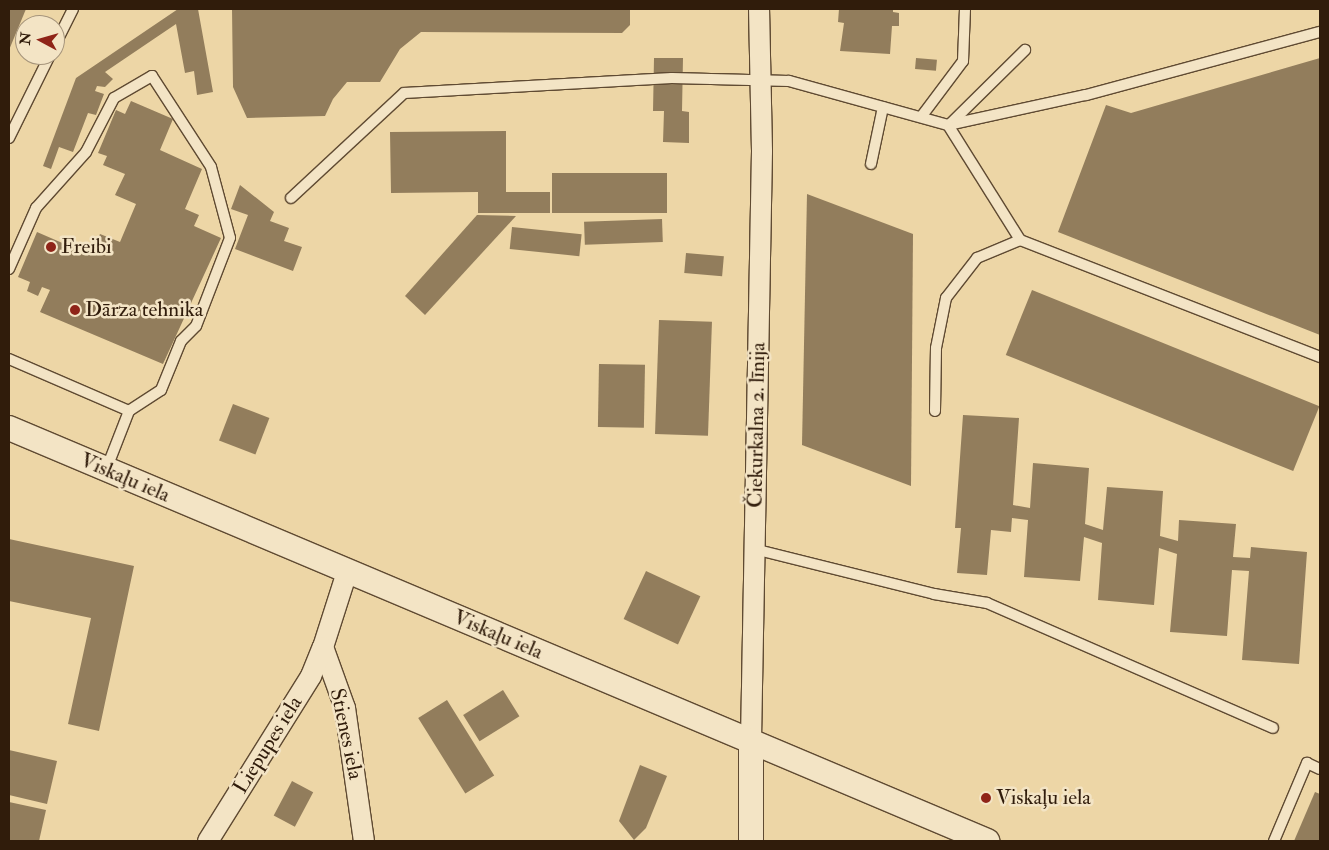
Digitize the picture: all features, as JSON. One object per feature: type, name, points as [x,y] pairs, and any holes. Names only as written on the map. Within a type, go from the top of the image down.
[{"type":"street","name":"Čiekurkalna 2. līnija","points":[[751,841],[761,81],[759,9]]},
{"type":"street","name":"Viskaļu iela","points":[[9,428],[987,841]]},
{"type":"street","points":[[323,646],[347,572]]},
{"type":"street","name":"Liepupes iela","points":[[208,841],[311,676],[323,646]]},
{"type":"street","name":"Stienes iela","points":[[323,646],[345,708],[364,841]]},
{"type":"lane","points":[[65,25],[73,9]]},
{"type":"lane","points":[[921,117],[963,61],[965,9]]},
{"type":"lane","points":[[291,198],[404,93],[672,78],[789,81],[948,125],[1086,95],[1320,32]]},
{"type":"lane","points":[[948,125],[1025,50]]},
{"type":"lane","points":[[9,138],[45,65]]},
{"type":"lane","points":[[9,269],[36,208],[86,152],[114,98],[152,76],[212,167],[230,238],[196,326],[181,341],[161,390],[129,411],[106,470]]},
{"type":"lane","points":[[871,164],[883,107]]},
{"type":"lane","points":[[948,125],[1020,240],[1320,357]]},
{"type":"lane","points":[[935,411],[936,348],[946,298],[977,258],[1020,240]]},
{"type":"lane","points":[[9,358],[129,411]]},
{"type":"lane","points":[[754,549],[934,594],[987,602],[1273,728]]},
{"type":"lane","points":[[1274,841],[1307,763],[1320,769]]},
{"type":"building","points":[[9,9],[26,9],[24,15],[15,15],[15,36],[9,50]]},
{"type":"building","points":[[178,9],[198,9],[213,92],[197,95],[194,71],[185,73],[176,24],[105,72],[113,79],[105,87],[97,86],[95,91],[104,94],[96,115],[88,113],[73,152],[59,147],[51,169],[43,166],[76,78]]},
{"type":"building","points":[[232,9],[630,9],[630,25],[622,33],[421,32],[400,49],[380,82],[347,82],[333,99],[325,116],[247,118],[233,87]]},
{"type":"building","points":[[839,9],[893,9],[893,12],[899,13],[899,26],[892,26],[890,54],[840,51],[844,23],[838,22]]},
{"type":"building","points":[[654,58],[683,58],[682,111],[689,112],[689,143],[663,142],[664,111],[653,111]]},
{"type":"building","points":[[916,58],[937,60],[936,71],[915,69]]},
{"type":"building","points":[[1320,58],[1320,335],[1058,232],[1106,105],[1131,113]]},
{"type":"building","points":[[131,101],[173,119],[160,150],[202,169],[185,209],[199,215],[194,226],[221,238],[163,364],[40,312],[50,290],[42,287],[38,296],[27,291],[30,282],[18,277],[37,232],[90,255],[100,234],[120,242],[136,204],[115,195],[125,174],[103,165],[107,156],[98,153],[116,110],[125,114]]},
{"type":"building","points":[[506,131],[506,192],[550,192],[550,213],[478,213],[478,192],[391,193],[390,132]]},
{"type":"building","points":[[552,173],[667,173],[667,213],[552,213]]},
{"type":"building","points":[[240,185],[274,212],[270,221],[289,228],[284,241],[302,247],[293,271],[235,249],[248,215],[231,209]]},
{"type":"building","points":[[807,194],[913,234],[911,486],[802,445]]},
{"type":"building","points":[[477,215],[516,216],[425,315],[405,296]]},
{"type":"building","points":[[662,219],[663,242],[585,245],[584,222]]},
{"type":"building","points":[[512,227],[582,234],[579,256],[510,249]]},
{"type":"building","points":[[686,253],[724,256],[722,276],[684,273]]},
{"type":"building","points":[[1032,290],[1319,406],[1293,471],[1006,355]]},
{"type":"building","points":[[659,320],[712,322],[708,436],[655,434]]},
{"type":"building","points":[[599,364],[645,365],[644,428],[598,427]]},
{"type":"building","points":[[233,404],[269,418],[255,454],[219,440]]},
{"type":"building","points":[[963,415],[1019,418],[1013,505],[1030,508],[1033,463],[1089,468],[1085,524],[1103,530],[1107,487],[1163,491],[1160,536],[1178,541],[1179,520],[1236,524],[1233,557],[1250,558],[1251,547],[1307,552],[1299,664],[1242,660],[1249,571],[1232,570],[1227,636],[1170,632],[1177,554],[1159,548],[1154,605],[1098,600],[1102,543],[1084,537],[1080,581],[1024,577],[1028,520],[1012,518],[1011,532],[991,530],[987,575],[957,573],[961,528],[955,528]]},
{"type":"building","points":[[9,539],[134,566],[99,731],[68,724],[91,618],[9,601]]},
{"type":"building","points":[[646,571],[700,596],[678,644],[624,619]]},
{"type":"building","points":[[503,690],[519,716],[480,741],[463,715]]},
{"type":"building","points":[[447,700],[494,775],[465,793],[418,718]]},
{"type":"building","points":[[9,750],[57,761],[47,804],[9,795]]},
{"type":"building","points":[[640,765],[667,776],[646,828],[634,840],[619,821]]},
{"type":"building","points":[[292,781],[313,792],[295,827],[274,815]]},
{"type":"building","points":[[1315,792],[1320,794],[1320,841],[1294,841]]},
{"type":"building","points":[[9,802],[46,810],[39,841],[9,841]]},
{"type":"place","name":"Freibi","points":[[51,247]]},
{"type":"place","name":"Dārza tehnika","points":[[75,310]]},
{"type":"place","name":"Viskaļu iela","points":[[986,798]]}]
